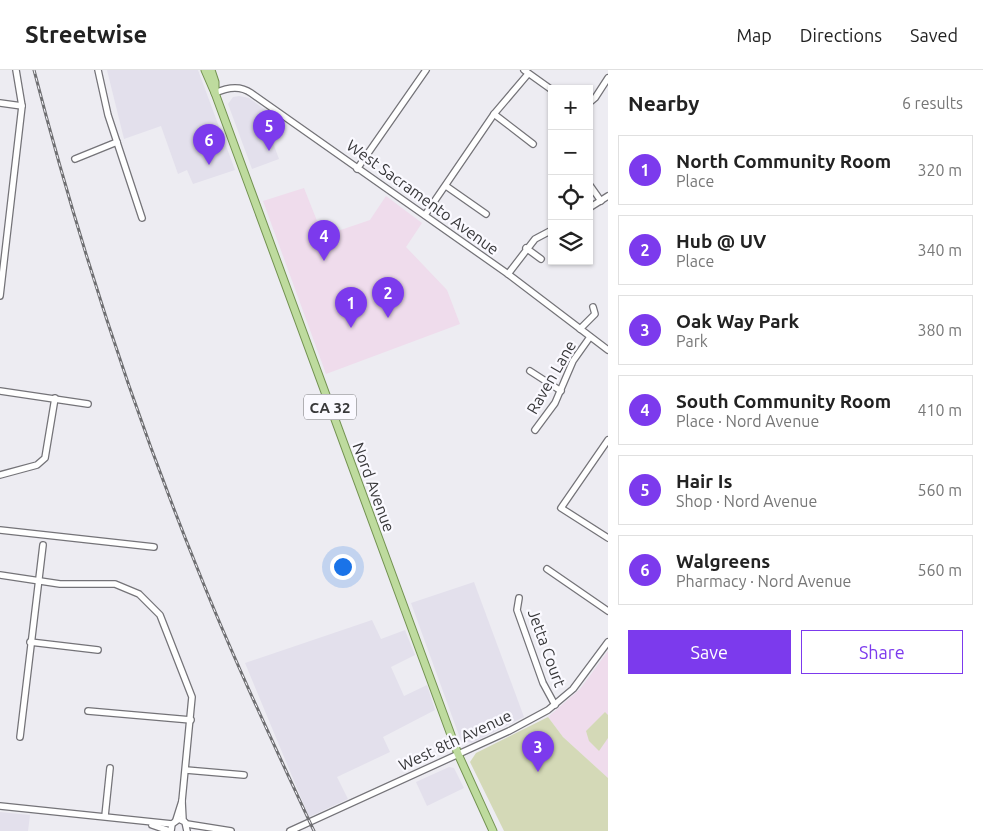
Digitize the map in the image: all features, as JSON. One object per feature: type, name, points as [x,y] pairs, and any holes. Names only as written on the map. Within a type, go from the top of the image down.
[{"type":"main road","name":"Nord Avenue","points":[[205,70],[458,754],[493,831]]},
{"type":"main road","name":"Nord Avenue","points":[[210,70],[215,82],[215,93]]},
{"type":"street","points":[[0,296],[22,106],[16,70]]},
{"type":"street","points":[[98,70],[117,142],[142,218]]},
{"type":"street","points":[[358,169],[424,72],[417,70]]},
{"type":"street","points":[[425,215],[494,114],[526,72],[548,87]]},
{"type":"street","points":[[593,100],[608,78]]},
{"type":"street","name":"West Sacramento Avenue","points":[[215,93],[224,89],[245,89],[508,274],[608,350]]},
{"type":"street","points":[[0,103],[22,106]]},
{"type":"street","points":[[494,114],[533,144]]},
{"type":"street","points":[[75,159],[117,142]]},
{"type":"street","points":[[446,186],[486,214]]},
{"type":"street","points":[[593,190],[601,201]]},
{"type":"street","points":[[593,206],[608,196]]},
{"type":"street","points":[[508,274],[534,239],[548,232]]},
{"type":"street","points":[[0,236],[7,236]]},
{"type":"street","points":[[526,248],[541,259]]},
{"type":"street","points":[[580,329],[596,314],[593,307]]},
{"type":"street","name":"Raven Lane","points":[[535,430],[561,390],[573,361],[590,337]]},
{"type":"street","points":[[530,371],[561,390]]},
{"type":"street","points":[[0,391],[88,404]]},
{"type":"street","points":[[0,475],[37,465],[45,458],[55,398]]},
{"type":"street","points":[[608,440],[561,508],[608,539]]},
{"type":"street","points":[[0,530],[154,547]]},
{"type":"street","points":[[20,737],[43,544]]},
{"type":"street","points":[[547,569],[608,611]]},
{"type":"street","points":[[0,575],[38,582],[115,584],[139,594],[151,603],[160,615],[192,697],[181,824]]},
{"type":"street","name":"Jetta Court","points":[[519,598],[517,610],[543,683],[555,706]]},
{"type":"street","points":[[30,642],[98,650]]},
{"type":"street","name":"West 8th Avenue","points":[[290,831],[509,731],[555,706],[573,689],[608,642]]},
{"type":"street","points":[[88,711],[191,720]]},
{"type":"street","points":[[105,816],[110,768]]},
{"type":"street","points":[[186,770],[244,775]]},
{"type":"street","points":[[0,806],[181,824],[231,831]]},
{"type":"street","points":[[141,820],[170,831],[181,824]]},
{"type":"shaded area","points":[[107,70],[198,70],[235,170],[193,184],[187,170],[178,174],[161,126],[124,139]]},
{"type":"shaded area","points":[[233,97],[249,98],[272,115],[265,121],[279,159],[252,169],[228,104]]},
{"type":"shaded area","points":[[304,188],[323,236],[370,220],[386,196],[422,223],[406,247],[447,290],[460,324],[326,374],[263,201]]},
{"type":"shaded area","points":[[474,582],[524,717],[472,743],[461,741],[411,603]]},
{"type":"shaded area","points":[[372,620],[381,639],[405,630],[415,655],[391,667],[404,696],[427,685],[435,710],[383,737],[390,752],[337,777],[348,799],[309,817],[245,663]]},
{"type":"shaded area","points":[[608,651],[608,778],[563,737],[548,717],[580,689]]},
{"type":"shaded area","points":[[449,767],[454,768],[464,788],[427,806],[416,782]]},
{"type":"shaded area","points":[[0,812],[30,815],[28,831],[0,831]]},
{"type":"green space","points":[[605,712],[608,715],[608,738],[599,751],[589,741],[586,731]]},
{"type":"green space","points":[[548,717],[563,737],[608,778],[608,831],[504,831],[470,762],[476,753]]},
{"type":"railway","points":[[34,70],[88,260],[151,447],[225,636],[314,831]]},
{"type":"place","name":"Hair Is","points":[[269,151]]},
{"type":"place","name":"Walgreens","points":[[209,165]]},
{"type":"place","name":"South Community Room","points":[[324,261]]},
{"type":"place","name":"Hub @ UV","points":[[388,318]]},
{"type":"place","name":"North Community Room","points":[[351,328]]},
{"type":"place","name":"Oak Way Park","points":[[538,772]]}]
